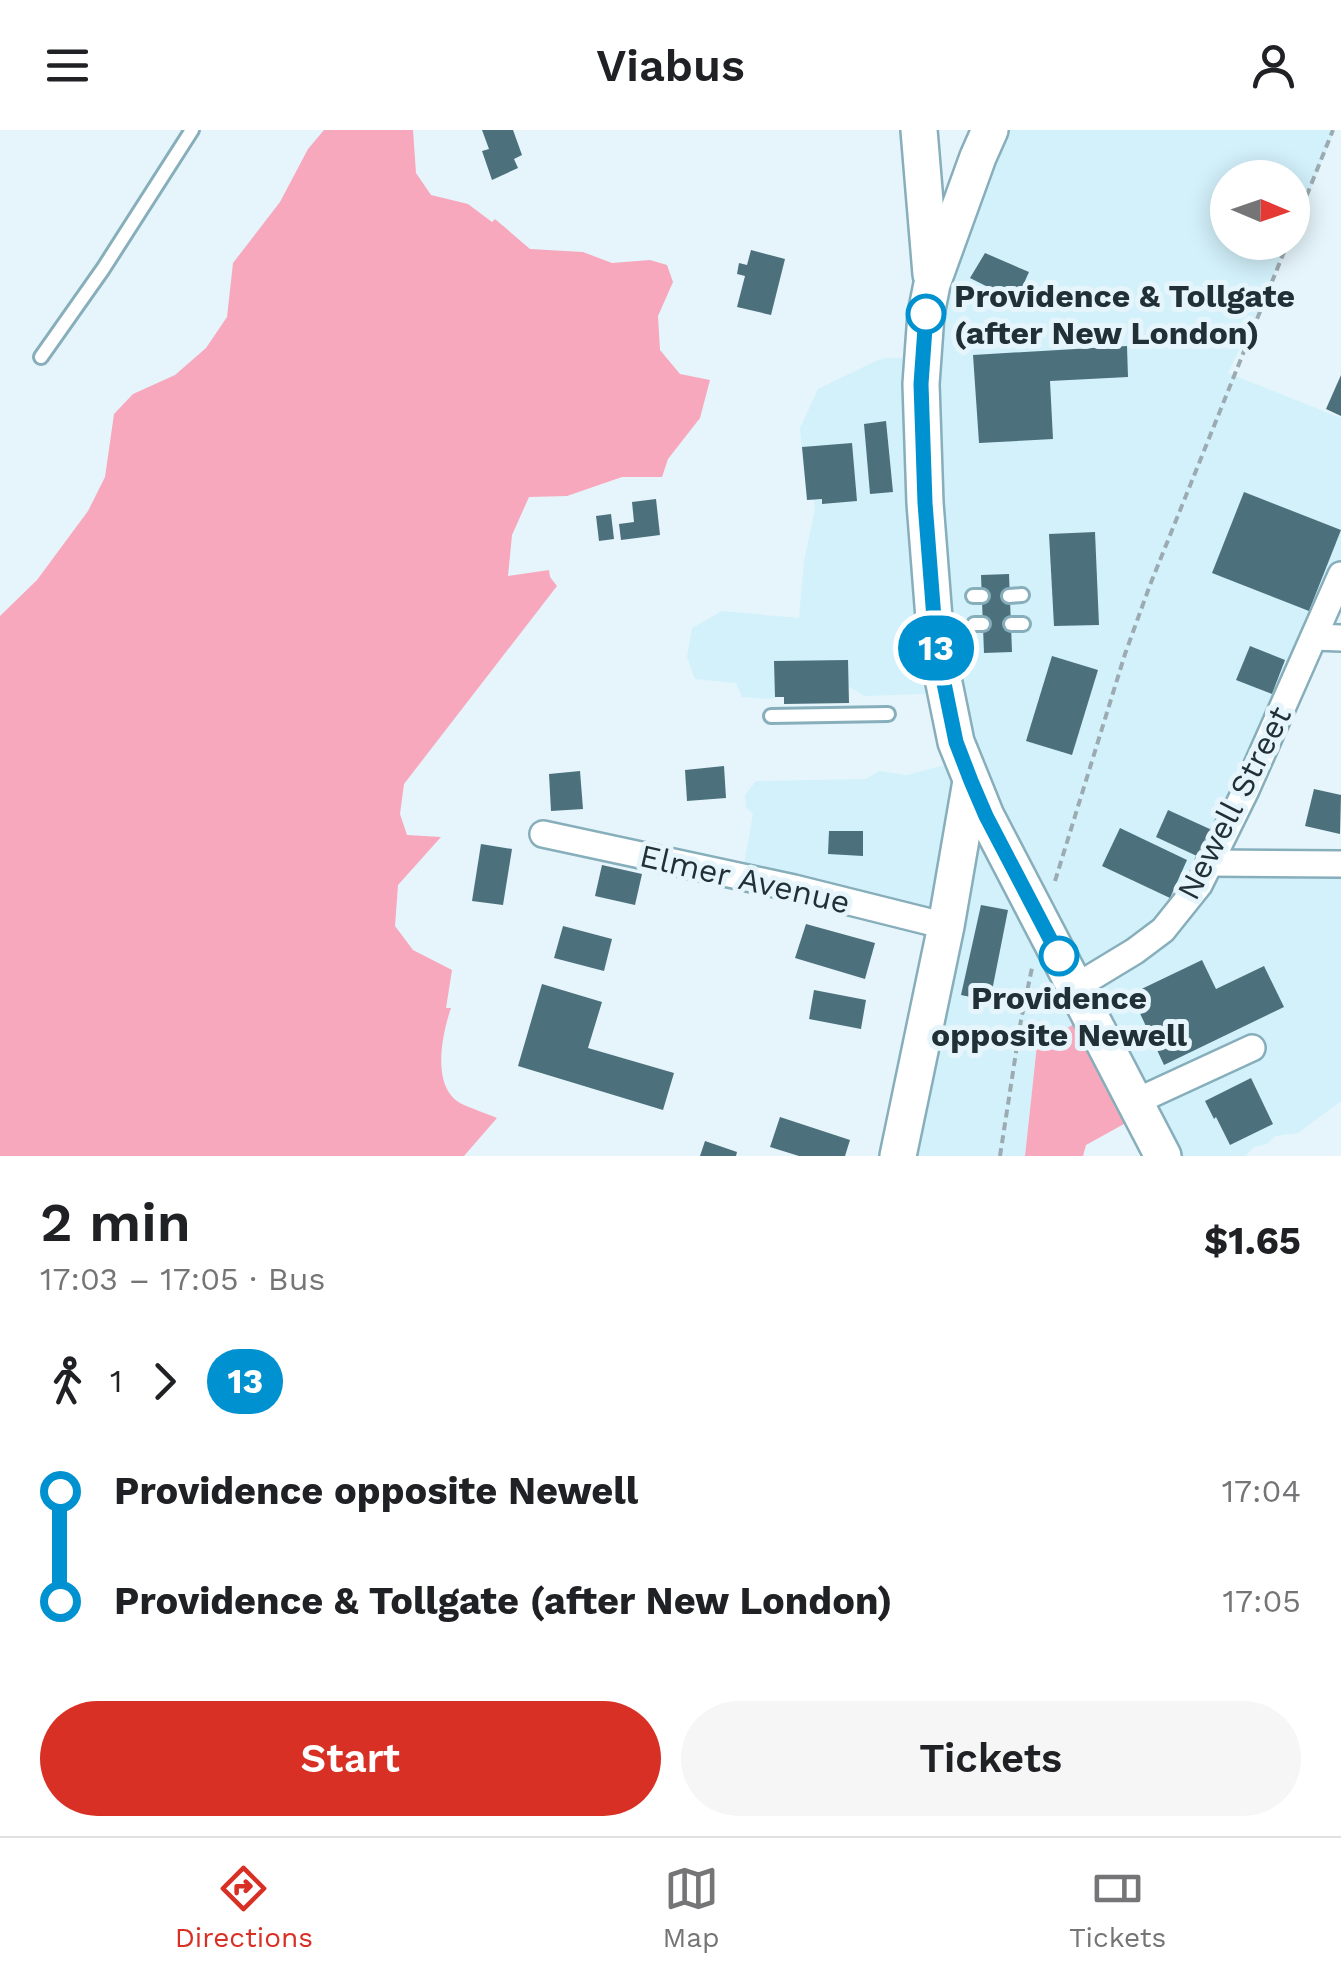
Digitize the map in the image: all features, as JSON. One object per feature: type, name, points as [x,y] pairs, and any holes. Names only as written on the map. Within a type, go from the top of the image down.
[{"type":"main road","points":[[919,130],[932,284]]},
{"type":"main road","points":[[990,130],[932,284],[926,314],[921,384],[936,644],[956,742],[986,816],[1163,1156]]},
{"type":"main road","points":[[898,1156],[946,926],[971,781]]},
{"type":"street","name":"Newell Street","points":[[1074,988],[1163,930],[1199,885],[1246,790],[1341,575]]},
{"type":"street","points":[[1314,637],[1341,638]]},
{"type":"street","name":"Elmer Avenue","points":[[543,834],[794,888],[946,926]]},
{"type":"street","points":[[1210,864],[1341,864]]},
{"type":"street","points":[[1135,1102],[1252,1048]]},
{"type":"lane","points":[[42,357],[192,130]]},
{"type":"lane","points":[[772,716],[888,714]]},
{"type":"path","points":[[1310,187],[1333,130]]},
{"type":"path","points":[[1000,1156],[1028,986],[1057,871],[1150,585],[1281,260]]},
{"type":"shaded area","points":[[324,130],[413,130],[416,173],[431,195],[468,204],[492,222],[495,219],[530,249],[583,252],[612,263],[650,260],[667,265],[673,282],[658,316],[660,350],[680,374],[710,380],[700,418],[668,459],[662,477],[622,477],[567,496],[529,497],[512,535],[508,576],[549,570],[557,586],[404,784],[400,814],[407,835],[441,837],[398,885],[395,926],[413,950],[452,970],[446,1008],[451,1008],[441,1059],[445,1085],[460,1103],[497,1118],[464,1156],[0,1156],[0,616],[37,580],[88,511],[105,477],[114,414],[133,394],[175,375],[206,348],[227,317],[233,263],[280,202],[308,149]]},
{"type":"shaded area","points":[[991,130],[1335,130],[1310,190],[1310,160],[1210,160],[1210,260],[1281,260],[1228,373],[1341,418],[1341,581],[1218,852],[1341,865],[1341,1101],[1298,1133],[1275,1136],[1245,1156],[1158,1156],[1140,1121],[1037,1045],[1025,1156],[891,1156],[940,931],[743,870],[753,814],[746,807],[745,795],[756,781],[866,779],[879,771],[907,775],[959,761],[945,693],[865,696],[833,678],[785,696],[742,697],[736,683],[695,679],[687,657],[692,628],[722,611],[799,618],[804,561],[815,509],[811,482],[804,475],[800,428],[818,389],[883,358],[928,357]]},
{"type":"shaded area","points":[[1085,1018],[1133,1119],[1086,1145],[1083,1156],[1025,1156],[1037,1045]]},
{"type":"building","points":[[482,130],[513,130],[522,155],[514,159],[518,168],[492,180],[482,151],[489,149]]},
{"type":"building","points":[[751,250],[785,259],[771,315],[737,307],[745,276],[737,274],[739,263],[747,265]]},
{"type":"building","points":[[985,253],[1029,272],[1016,301],[970,278]]},
{"type":"building","points":[[1127,346],[1128,377],[1050,381],[1053,439],[979,443],[973,355]]},
{"type":"building","points":[[1341,375],[1341,416],[1326,409]]},
{"type":"building","points":[[886,421],[893,492],[870,494],[864,424]]},
{"type":"building","points":[[852,443],[857,501],[822,504],[822,499],[807,500],[802,447]]},
{"type":"building","points":[[1244,492],[1341,530],[1309,611],[1212,573]]},
{"type":"building","points":[[656,499],[660,535],[621,540],[619,524],[634,522],[632,502]]},
{"type":"building","points":[[611,514],[614,539],[599,541],[596,516]]},
{"type":"building","points":[[1095,532],[1099,625],[1054,626],[1049,534]]},
{"type":"building","points":[[1009,574],[1012,652],[984,653],[981,575]]},
{"type":"building","points":[[1250,646],[1285,660],[1272,694],[1236,680]]},
{"type":"building","points":[[1052,656],[1098,670],[1072,755],[1026,741]]},
{"type":"building","points":[[848,660],[849,703],[784,704],[784,697],[775,697],[774,661]]},
{"type":"building","points":[[724,766],[726,798],[687,801],[685,770]]},
{"type":"building","points":[[580,771],[583,809],[551,811],[549,774]]},
{"type":"building","points":[[1314,789],[1341,795],[1340,834],[1305,826]]},
{"type":"building","points":[[1168,810],[1212,830],[1199,857],[1156,837]]},
{"type":"building","points":[[1120,828],[1187,860],[1170,898],[1102,866]]},
{"type":"building","points":[[829,831],[863,831],[863,856],[828,854]]},
{"type":"building","points":[[481,844],[512,849],[503,905],[472,901]]},
{"type":"building","points":[[602,865],[642,874],[635,905],[595,896]]},
{"type":"building","points":[[981,905],[1008,910],[990,1001],[961,995]]},
{"type":"building","points":[[806,924],[875,943],[865,979],[795,958]]},
{"type":"building","points":[[563,926],[612,939],[604,971],[554,958]]},
{"type":"building","points":[[1202,960],[1216,989],[1264,966],[1284,1007],[1164,1065],[1131,994]]},
{"type":"building","points":[[542,984],[602,1002],[588,1048],[674,1073],[663,1110],[518,1066]]},
{"type":"building","points":[[814,990],[866,1000],[861,1029],[809,1019]]},
{"type":"building","points":[[1251,1078],[1273,1124],[1230,1145],[1205,1101]]},
{"type":"building","points":[[780,1117],[850,1140],[845,1156],[799,1156],[770,1147]]},
{"type":"building","points":[[705,1141],[737,1152],[736,1156],[700,1156]]},
{"type":"bus line","name":"13","points":[[926,314],[921,384],[925,503],[936,644],[956,742],[986,816],[1059,956]]},
{"type":"place","name":"Providence & Tollgate (after New London)","points":[[926,314]]},
{"type":"place","name":"Providence opposite Newell","points":[[1059,956]]}]
